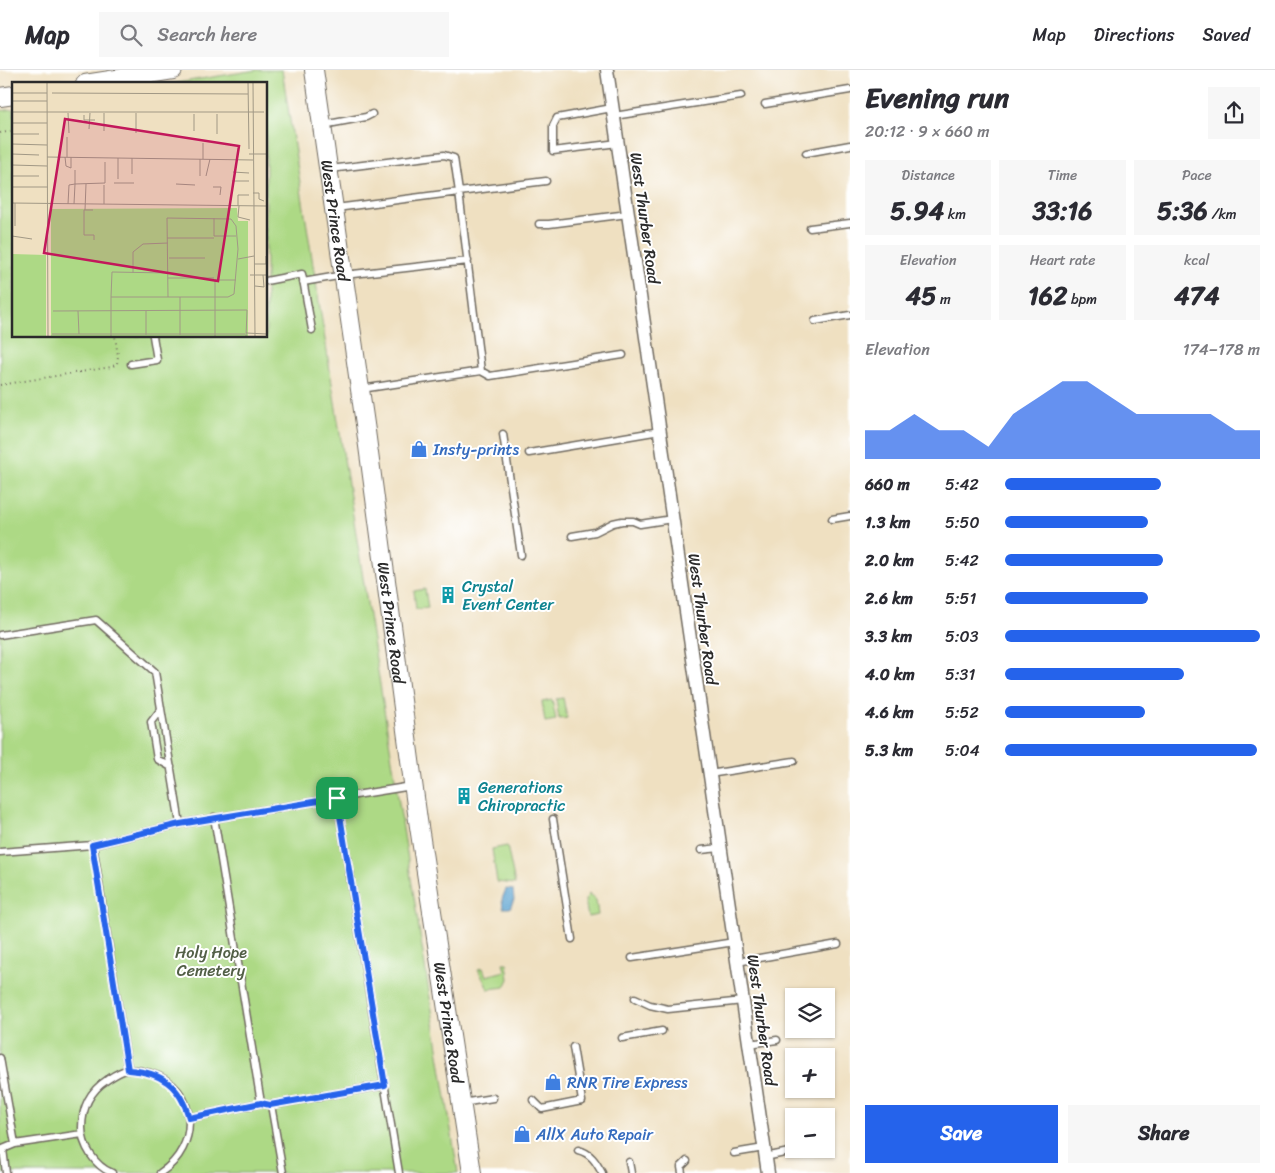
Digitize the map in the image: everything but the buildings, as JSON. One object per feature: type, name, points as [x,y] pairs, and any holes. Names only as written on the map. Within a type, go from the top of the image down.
[{"type":"main road","points":[[98,82],[173,70]]},
{"type":"main road","name":"West Prince Road","points":[[314,70],[361,389],[414,786],[472,1173]]},
{"type":"street","name":"West Thurber Road","points":[[607,70],[768,1173]]},
{"type":"lane","points":[[765,104],[850,90]]},
{"type":"lane","points":[[618,143],[552,151],[553,126],[557,118],[741,96]]},
{"type":"lane","points":[[322,125],[366,117],[372,114]]},
{"type":"lane","points":[[806,153],[850,146]]},
{"type":"lane","points":[[328,169],[444,156],[454,158],[481,371]]},
{"type":"lane","points":[[334,208],[546,181]]},
{"type":"lane","points":[[539,224],[628,214]]},
{"type":"lane","points":[[810,228],[850,223]]},
{"type":"lane","points":[[303,282],[344,275],[468,261]]},
{"type":"lane","points":[[268,281],[302,274],[312,330]]},
{"type":"lane","points":[[815,321],[850,315]]},
{"type":"lane","points":[[131,364],[157,360],[154,338]]},
{"type":"lane","points":[[361,389],[481,371],[490,376],[623,355]]},
{"type":"lane","points":[[529,453],[660,431]]},
{"type":"lane","points":[[503,434],[521,555]]},
{"type":"lane","points":[[832,519],[850,516]]},
{"type":"lane","points":[[572,536],[595,532],[613,523],[622,521],[633,521],[640,524],[672,520]]},
{"type":"lane","points":[[0,635],[96,620],[155,672],[180,824]]},
{"type":"lane","points":[[161,710],[151,722],[157,759],[171,767]]},
{"type":"lane","points":[[709,774],[794,761]]},
{"type":"lane","points":[[0,852],[92,845],[214,817],[414,786]]},
{"type":"lane","points":[[337,798],[399,1173]]},
{"type":"lane","points":[[214,817],[261,1103]]},
{"type":"lane","points":[[553,819],[572,939]]},
{"type":"lane","points":[[92,845],[128,1070]]},
{"type":"lane","points":[[701,850],[720,848]]},
{"type":"lane","points":[[632,958],[734,942]]},
{"type":"lane","points":[[737,962],[838,944]]},
{"type":"lane","points":[[635,998],[650,1005],[668,1009],[742,1001]]},
{"type":"lane","points":[[622,1038],[662,1031]]},
{"type":"lane","points":[[749,1044],[777,1040]]},
{"type":"lane","points":[[533,1100],[542,1109],[582,1101],[572,1046]]},
{"type":"lane","points":[[0,1058],[14,1144]]},
{"type":"lane","points":[[112,1173],[98,1163],[87,1149],[82,1134],[82,1116],[89,1098],[99,1085],[116,1074],[128,1070],[140,1070],[160,1076],[176,1089],[185,1103],[189,1118],[188,1137],[181,1154],[173,1164],[160,1173]]},
{"type":"lane","points":[[189,1118],[261,1103],[270,1105],[385,1085]]},
{"type":"lane","points":[[462,1103],[493,1098]]},
{"type":"lane","points":[[270,1105],[283,1173]]},
{"type":"lane","points":[[6,1173],[1,1149],[14,1144],[82,1134]]},
{"type":"lane","points":[[578,1150],[586,1152],[595,1160],[602,1173]]},
{"type":"lane","points":[[734,1153],[785,1151]]},
{"type":"lane","points":[[682,1173],[681,1167],[687,1161]]},
{"type":"lane","points":[[629,1162],[631,1173]]},
{"type":"path","points":[[0,385],[110,367],[116,364],[118,356],[115,338]]},
{"type":"green space","name":"Holy Hope Cemetery","points":[[256,70],[282,70],[458,1173],[0,1173],[0,111],[12,109],[12,338],[268,338],[268,82],[182,82]]},
{"type":"green space","points":[[425,589],[428,608],[416,609],[414,591]]},
{"type":"green space","points":[[563,698],[567,718],[559,719],[556,699]]},
{"type":"green space","points":[[552,700],[556,720],[545,722],[542,702]]},
{"type":"green space","points":[[507,846],[515,884],[497,882],[492,849]]},
{"type":"green space","points":[[589,894],[596,900],[598,915],[588,917],[585,900]]},
{"type":"green space","points":[[503,963],[507,963],[509,979],[505,987],[488,989],[478,969],[483,968],[486,976],[505,971]]},
{"type":"water","points":[[506,889],[513,890],[514,900],[510,908],[503,908],[502,899]]},
{"type":"place","name":"Insty-prints","points":[[419,449]]},
{"type":"place","name":"Crystal Event Center","points":[[448,595]]},
{"type":"place","name":"Generations Chiropractic","points":[[464,796]]},
{"type":"place","name":"RNR Tire Express","points":[[553,1082]]},
{"type":"place","name":"AllX Auto Repair","points":[[522,1134]]},
{"type":"route","points":[[337,798],[385,1085],[270,1105],[261,1103],[189,1118],[185,1103],[176,1089],[160,1076],[140,1070],[128,1070],[92,845],[214,817],[337,798]]}]
